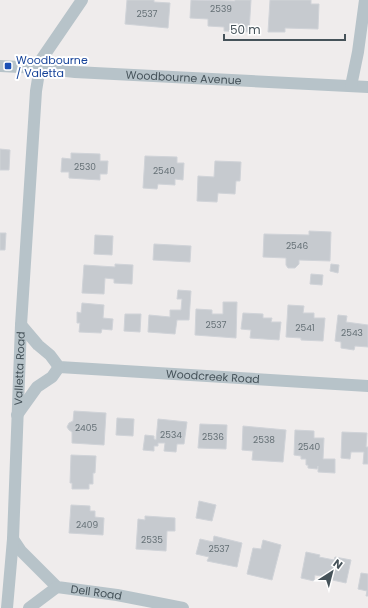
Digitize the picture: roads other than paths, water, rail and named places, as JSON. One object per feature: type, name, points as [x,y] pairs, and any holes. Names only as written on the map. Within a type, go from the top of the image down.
[{"type":"street","name":"Valletta Road","points":[[7,608],[13,539],[21,325],[34,128],[40,68],[41,60],[82,0]]},
{"type":"street","points":[[351,86],[358,52],[365,0]]},
{"type":"street","name":"Woodbourne Avenue","points":[[0,66],[40,68],[74,72],[368,87]]},
{"type":"street","points":[[17,415],[37,388],[52,377],[58,367],[50,355],[38,345],[21,325]]},
{"type":"street","name":"Woodcreek Road","points":[[58,367],[368,386]]},
{"type":"street","name":"Dell Road","points":[[13,539],[21,551],[57,587],[117,595],[183,608]]},
{"type":"street","name":"Dell Road","points":[[29,608],[57,587]]},
{"type":"place","name":"Woodbourne / Valetta","points":[[8,66]]}]
